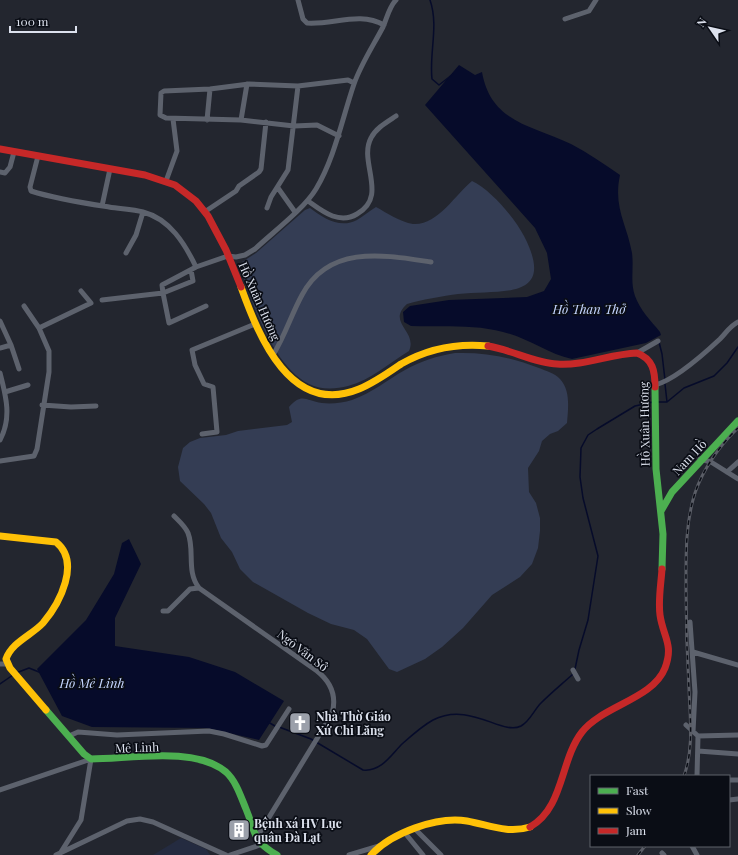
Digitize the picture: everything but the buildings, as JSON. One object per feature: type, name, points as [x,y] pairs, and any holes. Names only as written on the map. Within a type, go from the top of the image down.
[{"type":"main road","name":"Hồ Xuân Hương","points":[[0,149],[166,181],[183,190],[206,210],[228,256],[255,324],[273,355],[286,371],[305,388],[327,395],[340,394],[357,389],[377,380],[402,364],[429,350],[449,346],[480,345],[507,350],[544,361],[568,364],[637,353],[646,356],[651,363],[655,388],[656,479],[664,536],[660,615],[668,638],[670,652],[668,663],[662,675],[652,686],[590,723],[581,732],[570,752],[551,805],[545,816],[535,826],[519,831],[508,831],[454,819],[434,822],[414,828],[380,846],[371,855]]},
{"type":"main road","name":"Nam Hồ","points":[[661,511],[672,492],[700,459],[738,421]]},
{"type":"main road","points":[[0,537],[56,542],[66,552],[68,567],[63,591],[57,602],[35,631],[10,651],[4,665],[22,681],[90,759]]},
{"type":"main road","name":"Mê Linh","points":[[90,759],[182,757],[196,758],[217,766],[227,773],[236,787],[260,845]]},
{"type":"main road","points":[[260,845],[277,855]]},
{"type":"street","points":[[298,0],[303,19],[307,23],[363,18],[373,20],[384,25]]},
{"type":"street","points":[[206,306],[169,323],[162,285],[194,268],[228,256],[241,256],[255,249],[308,200],[316,189],[340,136],[354,83],[367,54],[384,25],[390,8],[396,0]]},
{"type":"street","points":[[565,19],[589,11],[596,0]]},
{"type":"street","points":[[340,136],[317,125],[294,126],[240,120],[164,118],[160,115],[162,92],[210,89],[247,84],[298,86],[348,80],[354,83]]},
{"type":"street","points":[[240,120],[247,84]]},
{"type":"street","points":[[267,208],[271,197],[288,170],[298,86]]},
{"type":"street","points":[[206,120],[210,89]]},
{"type":"street","points":[[308,200],[322,211],[336,217],[354,216],[361,212],[368,205],[372,195],[368,151],[370,138],[377,130],[396,116]]},
{"type":"street","points":[[166,181],[177,151],[173,119]]},
{"type":"street","points":[[206,210],[236,191],[239,186],[259,172],[261,169],[266,122]]},
{"type":"street","points":[[0,172],[5,173],[8,171],[14,152]]},
{"type":"street","points":[[38,156],[30,187],[32,191],[102,206],[143,212],[173,230],[186,246],[194,268],[193,282],[163,293],[102,300]]},
{"type":"street","points":[[102,206],[110,169]]},
{"type":"street","points":[[278,188],[295,212]]},
{"type":"street","points":[[126,253],[136,235],[143,212]]},
{"type":"street","points":[[273,355],[283,338],[302,294],[313,280],[328,268],[359,256],[383,255],[431,262]]},
{"type":"street","points":[[39,328],[91,304],[81,291]]},
{"type":"street","points":[[0,461],[32,457],[35,455],[50,361],[47,343],[24,306]]},
{"type":"street","points":[[0,321],[11,345],[19,369]]},
{"type":"street","points":[[655,388],[672,378],[738,322]]},
{"type":"street","points":[[202,434],[217,432],[215,400],[212,387],[204,384],[195,365],[192,350],[255,324]]},
{"type":"street","points":[[637,353],[658,341]]},
{"type":"street","points":[[0,348],[11,345]]},
{"type":"street","points":[[0,373],[5,392],[8,418],[0,440]]},
{"type":"street","points":[[5,392],[28,384]]},
{"type":"street","points":[[42,405],[70,407],[96,406]]},
{"type":"street","points":[[700,459],[711,462],[738,479]]},
{"type":"street","points":[[728,472],[738,462]]},
{"type":"street","name":"Ngô Văn Sở","points":[[174,516],[188,532],[193,579],[200,588],[324,676],[333,693],[334,708],[320,736],[257,837]]},
{"type":"street","points":[[163,611],[168,610],[190,589],[200,588]]},
{"type":"street","points":[[690,622],[694,652],[696,692],[693,732]]},
{"type":"street","points":[[694,652],[738,665]]},
{"type":"street","points":[[574,670],[578,679]]},
{"type":"street","points":[[69,736],[78,732],[117,736],[208,731],[224,734],[262,746],[266,745],[289,709]]},
{"type":"street","points":[[686,726],[698,736],[738,735]]},
{"type":"street","points":[[697,775],[698,736]]},
{"type":"street","points":[[698,751],[738,754]]},
{"type":"street","points":[[0,790],[90,759],[81,820],[59,854]]},
{"type":"street","points":[[59,854],[127,821],[140,819],[153,822],[226,855]]},
{"type":"street","points":[[414,828],[441,855]]},
{"type":"street","points":[[405,833],[423,855]]},
{"type":"street","points":[[230,855],[260,845]]},
{"type":"street","points":[[349,855],[380,846]]},
{"type":"shaded area","points":[[472,181],[494,197],[514,221],[524,236],[533,257],[534,272],[529,282],[519,288],[506,291],[458,294],[407,304],[401,311],[400,317],[401,322],[410,338],[411,344],[409,351],[364,380],[339,388],[323,388],[309,384],[296,375],[275,349],[266,332],[251,298],[240,267],[242,262],[256,253],[305,210],[310,208],[326,219],[338,223],[357,220],[376,207],[403,221],[413,224],[422,223],[438,215]]},
{"type":"shaded area","points":[[455,353],[477,353],[508,358],[529,364],[556,375],[564,384],[566,389],[568,406],[567,423],[558,431],[550,434],[542,441],[539,451],[528,468],[529,492],[536,503],[540,518],[538,548],[532,564],[520,577],[492,595],[463,628],[442,647],[425,659],[397,672],[389,669],[367,639],[354,630],[331,624],[308,613],[253,582],[240,569],[232,552],[221,538],[211,513],[204,504],[180,481],[178,467],[183,448],[190,442],[200,438],[226,435],[238,431],[287,425],[292,422],[289,407],[297,400],[304,399],[322,403],[341,403],[352,400],[366,394],[398,374],[423,361]]},
{"type":"shaded area","points":[[181,838],[206,849],[210,855],[153,855]]},
{"type":"water","name":"Hồ Than Thở","points":[[459,65],[475,75],[482,72],[487,89],[494,102],[515,120],[571,144],[620,175],[618,187],[619,207],[632,253],[632,280],[635,296],[646,315],[661,335],[646,343],[572,359],[555,354],[521,338],[492,329],[458,326],[411,326],[404,322],[403,312],[410,306],[449,300],[527,297],[544,291],[551,279],[547,253],[535,228],[425,105]]},
{"type":"water","name":"Hồ Mê Linh","points":[[129,539],[141,564],[115,618],[115,646],[189,657],[235,672],[284,701],[259,740],[207,728],[92,727],[62,716],[37,669],[86,620],[114,574],[122,543]]},
{"type":"waterway","points":[[430,0],[434,20],[431,69],[432,79],[439,85],[453,74]]},
{"type":"waterway","points":[[659,342],[665,380]]},
{"type":"waterway","points":[[658,402],[667,402],[684,388],[714,376],[727,363],[738,347]]},
{"type":"waterway","points":[[665,384],[667,402]]},
{"type":"waterway","points":[[575,669],[588,620],[598,556],[583,498],[580,477],[581,448],[588,435],[597,429],[635,406],[653,402]]},
{"type":"waterway","points":[[16,673],[29,668],[39,672]]},
{"type":"waterway","points":[[279,727],[311,739],[363,770],[369,770],[380,766],[385,762],[402,744],[425,725],[433,720],[447,715],[460,714],[472,716],[504,727],[513,728],[521,726],[527,721],[541,703],[573,674]]},
{"type":"waterway","points":[[0,684],[13,675]]},
{"type":"waterway","points":[[268,722],[275,726]]},
{"type":"railway","points":[[684,775],[689,755],[691,733],[686,602],[686,553],[689,517],[698,484],[707,466],[725,442],[738,428]]},
{"type":"railway","points":[[638,855],[644,847]]},
{"type":"traffic: fast","points":[[655,387],[656,469],[663,534],[662,569]]},
{"type":"traffic: fast","points":[[661,511],[672,492],[738,421]]},
{"type":"traffic: fast","points":[[46,710],[84,754],[91,759],[142,756],[180,756],[213,764],[226,772],[238,789],[259,841],[277,855]]},
{"type":"traffic: slow","points":[[241,287],[257,328],[268,349],[281,367],[297,382],[314,392],[335,395],[365,387],[401,364],[433,350],[465,345],[488,346]]},
{"type":"traffic: slow","points":[[0,536],[56,542],[63,550],[67,560],[65,582],[56,605],[43,623],[17,643],[6,659],[10,668],[46,710]]},
{"type":"traffic: slow","points":[[371,855],[380,847],[402,833],[442,821],[467,821],[514,830],[530,827]]},
{"type":"traffic: jam","points":[[0,149],[145,175],[175,185],[196,201],[208,216],[226,250],[241,287]]},
{"type":"traffic: jam","points":[[488,346],[540,361],[557,364],[587,362],[617,355],[637,353],[650,362],[654,371],[655,387]]},
{"type":"traffic: jam","points":[[530,827],[541,819],[556,796],[569,756],[582,732],[602,715],[639,695],[650,687],[659,679],[665,668],[668,646],[661,623],[659,609],[662,569]]},
{"type":"place","name":"Nhà Thờ Giáo Xứ Chi Lăng","points":[[300,723]]},
{"type":"place","name":"Bệnh xá HV Lục quân Đà Lạt","points":[[239,830]]}]
